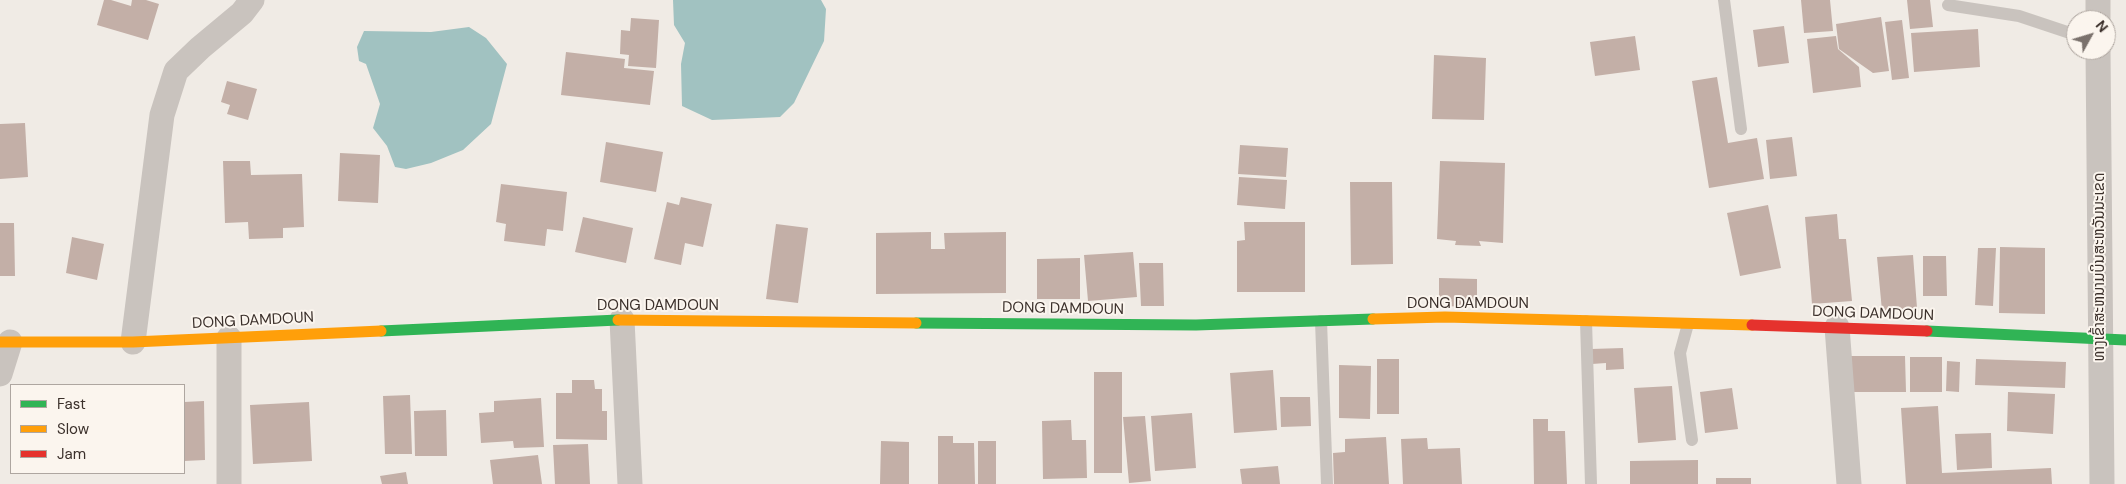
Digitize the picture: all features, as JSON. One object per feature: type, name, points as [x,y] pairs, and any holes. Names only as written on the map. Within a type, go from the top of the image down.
[{"type":"street","points":[[133,342],[162,115],[176,71],[242,13],[252,0]]},
{"type":"street","name":"ທາງເຂົ້າສະຫນາມບິນສະຫວັນນະເຂດ","points":[[2098,60],[2102,484]]},
{"type":"street","name":"DONG DAMDOUN","points":[[5,342],[133,342],[622,320],[1196,325],[1445,317],[1837,327],[2126,340]]},
{"type":"street","points":[[622,320],[630,484]]},
{"type":"street","points":[[1837,327],[1849,484]]},
{"type":"street","points":[[229,338],[229,484]]},
{"type":"street","points":[[0,374],[5,342]]},
{"type":"lane","points":[[1724,0],[1742,129]]},
{"type":"lane","points":[[1948,4],[2019,16],[2066,32]]},
{"type":"lane","points":[[1321,321],[1326,484]]},
{"type":"lane","points":[[1586,321],[1591,484]]},
{"type":"lane","points":[[1688,324],[1680,354],[1692,440]]},
{"type":"water","points":[[673,0],[821,0],[826,9],[824,41],[794,103],[780,117],[712,120],[682,106],[681,64],[685,43],[674,25]]},
{"type":"water","points":[[469,27],[486,38],[507,64],[491,124],[463,150],[431,163],[406,169],[395,167],[387,146],[373,128],[380,104],[366,64],[359,61],[357,47],[364,31],[431,32]]},
{"type":"building","points":[[104,0],[111,0],[131,6],[132,0],[146,0],[159,4],[148,40],[97,25]]},
{"type":"building","points":[[1801,0],[1830,0],[1833,31],[1804,33]]},
{"type":"building","points":[[1907,0],[1930,0],[1933,27],[1910,29]]},
{"type":"building","points":[[1881,17],[1889,71],[1873,73],[1839,49],[1836,24]]},
{"type":"building","points":[[631,18],[659,20],[656,68],[628,66],[629,55],[620,54],[621,30],[630,31]]},
{"type":"building","points":[[1902,20],[1909,78],[1892,80],[1885,22]]},
{"type":"building","points":[[1784,26],[1789,63],[1758,67],[1753,30]]},
{"type":"building","points":[[1978,29],[1980,67],[1914,72],[1911,33]]},
{"type":"building","points":[[1635,36],[1640,70],[1595,76],[1590,42]]},
{"type":"building","points":[[1836,36],[1838,49],[1859,67],[1861,87],[1813,93],[1807,39]]},
{"type":"building","points":[[566,52],[625,59],[624,68],[654,71],[650,105],[561,95]]},
{"type":"building","points":[[1434,55],[1486,58],[1484,120],[1432,119]]},
{"type":"building","points":[[1717,77],[1728,143],[1757,138],[1764,179],[1709,188],[1692,81]]},
{"type":"building","points":[[227,81],[257,89],[248,120],[227,114],[230,105],[221,102]]},
{"type":"building","points":[[25,123],[28,177],[0,179],[0,124]]},
{"type":"building","points":[[1792,137],[1797,176],[1770,179],[1766,140]]},
{"type":"building","points":[[606,142],[663,152],[656,192],[600,182]]},
{"type":"building","points":[[1240,145],[1288,148],[1286,177],[1238,174]]},
{"type":"building","points":[[340,153],[380,155],[378,203],[338,201]]},
{"type":"building","points":[[223,161],[250,161],[251,175],[302,174],[304,227],[283,228],[283,238],[249,239],[248,222],[225,223]]},
{"type":"building","points":[[1440,161],[1505,163],[1503,243],[1479,241],[1481,246],[1455,245],[1456,241],[1437,239]]},
{"type":"building","points":[[1239,177],[1287,180],[1285,209],[1237,205]]},
{"type":"building","points":[[1350,182],[1392,182],[1393,264],[1351,265]]},
{"type":"building","points":[[501,184],[567,192],[563,231],[547,229],[545,246],[504,241],[506,224],[496,222]]},
{"type":"building","points":[[681,197],[712,204],[703,247],[685,243],[681,265],[654,259],[667,202],[679,205]]},
{"type":"building","points":[[1768,205],[1781,268],[1740,276],[1727,213]]},
{"type":"building","points":[[1837,214],[1839,239],[1846,239],[1852,301],[1812,304],[1805,217]]},
{"type":"building","points":[[583,217],[633,228],[626,263],[575,252]]},
{"type":"building","points":[[1244,222],[1305,222],[1305,292],[1237,292],[1237,241],[1245,240]]},
{"type":"building","points":[[0,223],[14,223],[15,276],[0,276]]},
{"type":"building","points":[[776,224],[808,228],[798,303],[766,299]]},
{"type":"building","points":[[931,232],[931,249],[945,249],[944,233],[1006,232],[1006,293],[876,294],[876,233]]},
{"type":"building","points":[[72,237],[104,244],[97,280],[66,273]]},
{"type":"building","points":[[2000,247],[2045,248],[2045,314],[1999,313]]},
{"type":"building","points":[[1978,248],[1996,248],[1993,306],[1975,305]]},
{"type":"building","points":[[1133,252],[1137,297],[1088,301],[1084,255]]},
{"type":"building","points":[[1913,255],[1917,308],[1882,311],[1877,257]]},
{"type":"building","points":[[1923,256],[1946,256],[1947,296],[1923,296]]},
{"type":"building","points":[[1080,258],[1080,299],[1037,299],[1037,259]]},
{"type":"building","points":[[1139,263],[1163,263],[1164,306],[1141,306]]},
{"type":"building","points":[[1439,278],[1477,279],[1477,307],[1439,306]]},
{"type":"building","points":[[1623,348],[1624,369],[1606,370],[1606,363],[1592,364],[1591,349]]},
{"type":"building","points":[[1848,356],[1905,356],[1906,392],[1848,392]]},
{"type":"building","points":[[1910,357],[1942,357],[1942,392],[1910,392]]},
{"type":"building","points":[[1377,359],[1399,359],[1399,414],[1377,414]]},
{"type":"building","points":[[1976,359],[2066,362],[2065,388],[1975,385]]},
{"type":"building","points":[[1947,361],[1960,362],[1959,392],[1946,391]]},
{"type":"building","points":[[1339,365],[1371,366],[1370,419],[1339,418]]},
{"type":"building","points":[[1273,370],[1277,430],[1234,433],[1230,373]]},
{"type":"building","points":[[1094,372],[1122,372],[1122,473],[1094,473]]},
{"type":"building","points":[[572,380],[594,380],[595,389],[602,389],[602,411],[607,411],[607,440],[556,439],[556,393],[572,393]]},
{"type":"building","points":[[1672,386],[1676,440],[1638,443],[1634,388]]},
{"type":"building","points":[[1732,388],[1738,429],[1705,433],[1700,392]]},
{"type":"building","points":[[2008,392],[2055,394],[2053,434],[2007,431]]},
{"type":"building","points":[[410,395],[412,454],[385,454],[383,396]]},
{"type":"building","points":[[1280,397],[1310,397],[1311,426],[1281,427]]},
{"type":"building","points":[[541,398],[544,447],[514,448],[513,441],[481,443],[479,413],[494,412],[494,401]]},
{"type":"building","points":[[204,401],[205,460],[185,461],[185,402]]},
{"type":"building","points":[[309,402],[312,461],[253,464],[250,405]]},
{"type":"building","points":[[1938,406],[1942,473],[2051,468],[2052,484],[1906,484],[1901,408]]},
{"type":"building","points":[[446,410],[447,456],[415,456],[414,411]]},
{"type":"building","points":[[1192,413],[1196,468],[1155,471],[1151,416]]},
{"type":"building","points":[[1145,416],[1151,481],[1129,483],[1123,417]]},
{"type":"building","points":[[1533,419],[1548,419],[1548,431],[1565,431],[1567,484],[1534,484]]},
{"type":"building","points":[[1071,420],[1072,440],[1086,440],[1087,478],[1043,479],[1042,421]]},
{"type":"building","points":[[1991,433],[1992,468],[1957,470],[1955,434]]},
{"type":"building","points":[[938,436],[953,436],[953,443],[974,443],[975,484],[938,484]]},
{"type":"building","points":[[1386,437],[1389,484],[1334,484],[1333,453],[1345,452],[1345,439]]},
{"type":"building","points":[[1427,438],[1428,449],[1460,448],[1462,484],[1403,484],[1401,439]]},
{"type":"building","points":[[881,441],[909,442],[909,484],[880,484]]},
{"type":"building","points":[[978,441],[996,441],[996,484],[978,484]]},
{"type":"building","points":[[588,444],[590,484],[555,484],[553,445]]},
{"type":"building","points":[[538,455],[542,484],[493,484],[490,460]]},
{"type":"building","points":[[1698,460],[1698,484],[1630,484],[1630,461]]},
{"type":"building","points":[[1278,466],[1280,484],[1242,484],[1240,469]]},
{"type":"building","points":[[406,472],[408,484],[382,484],[380,476]]},
{"type":"building","points":[[1716,478],[1751,478],[1751,484],[1716,484]]},
{"type":"traffic: fast","points":[[916,323],[1196,325],[1373,319]]},
{"type":"traffic: fast","points":[[381,331],[618,320]]},
{"type":"traffic: fast","points":[[1927,331],[2126,340]]},
{"type":"traffic: slow","points":[[1373,319],[1445,317],[1752,325]]},
{"type":"traffic: slow","points":[[618,320],[916,323]]},
{"type":"traffic: slow","points":[[0,342],[133,342],[381,331]]},
{"type":"traffic: jam","points":[[1752,325],[1927,331]]}]
